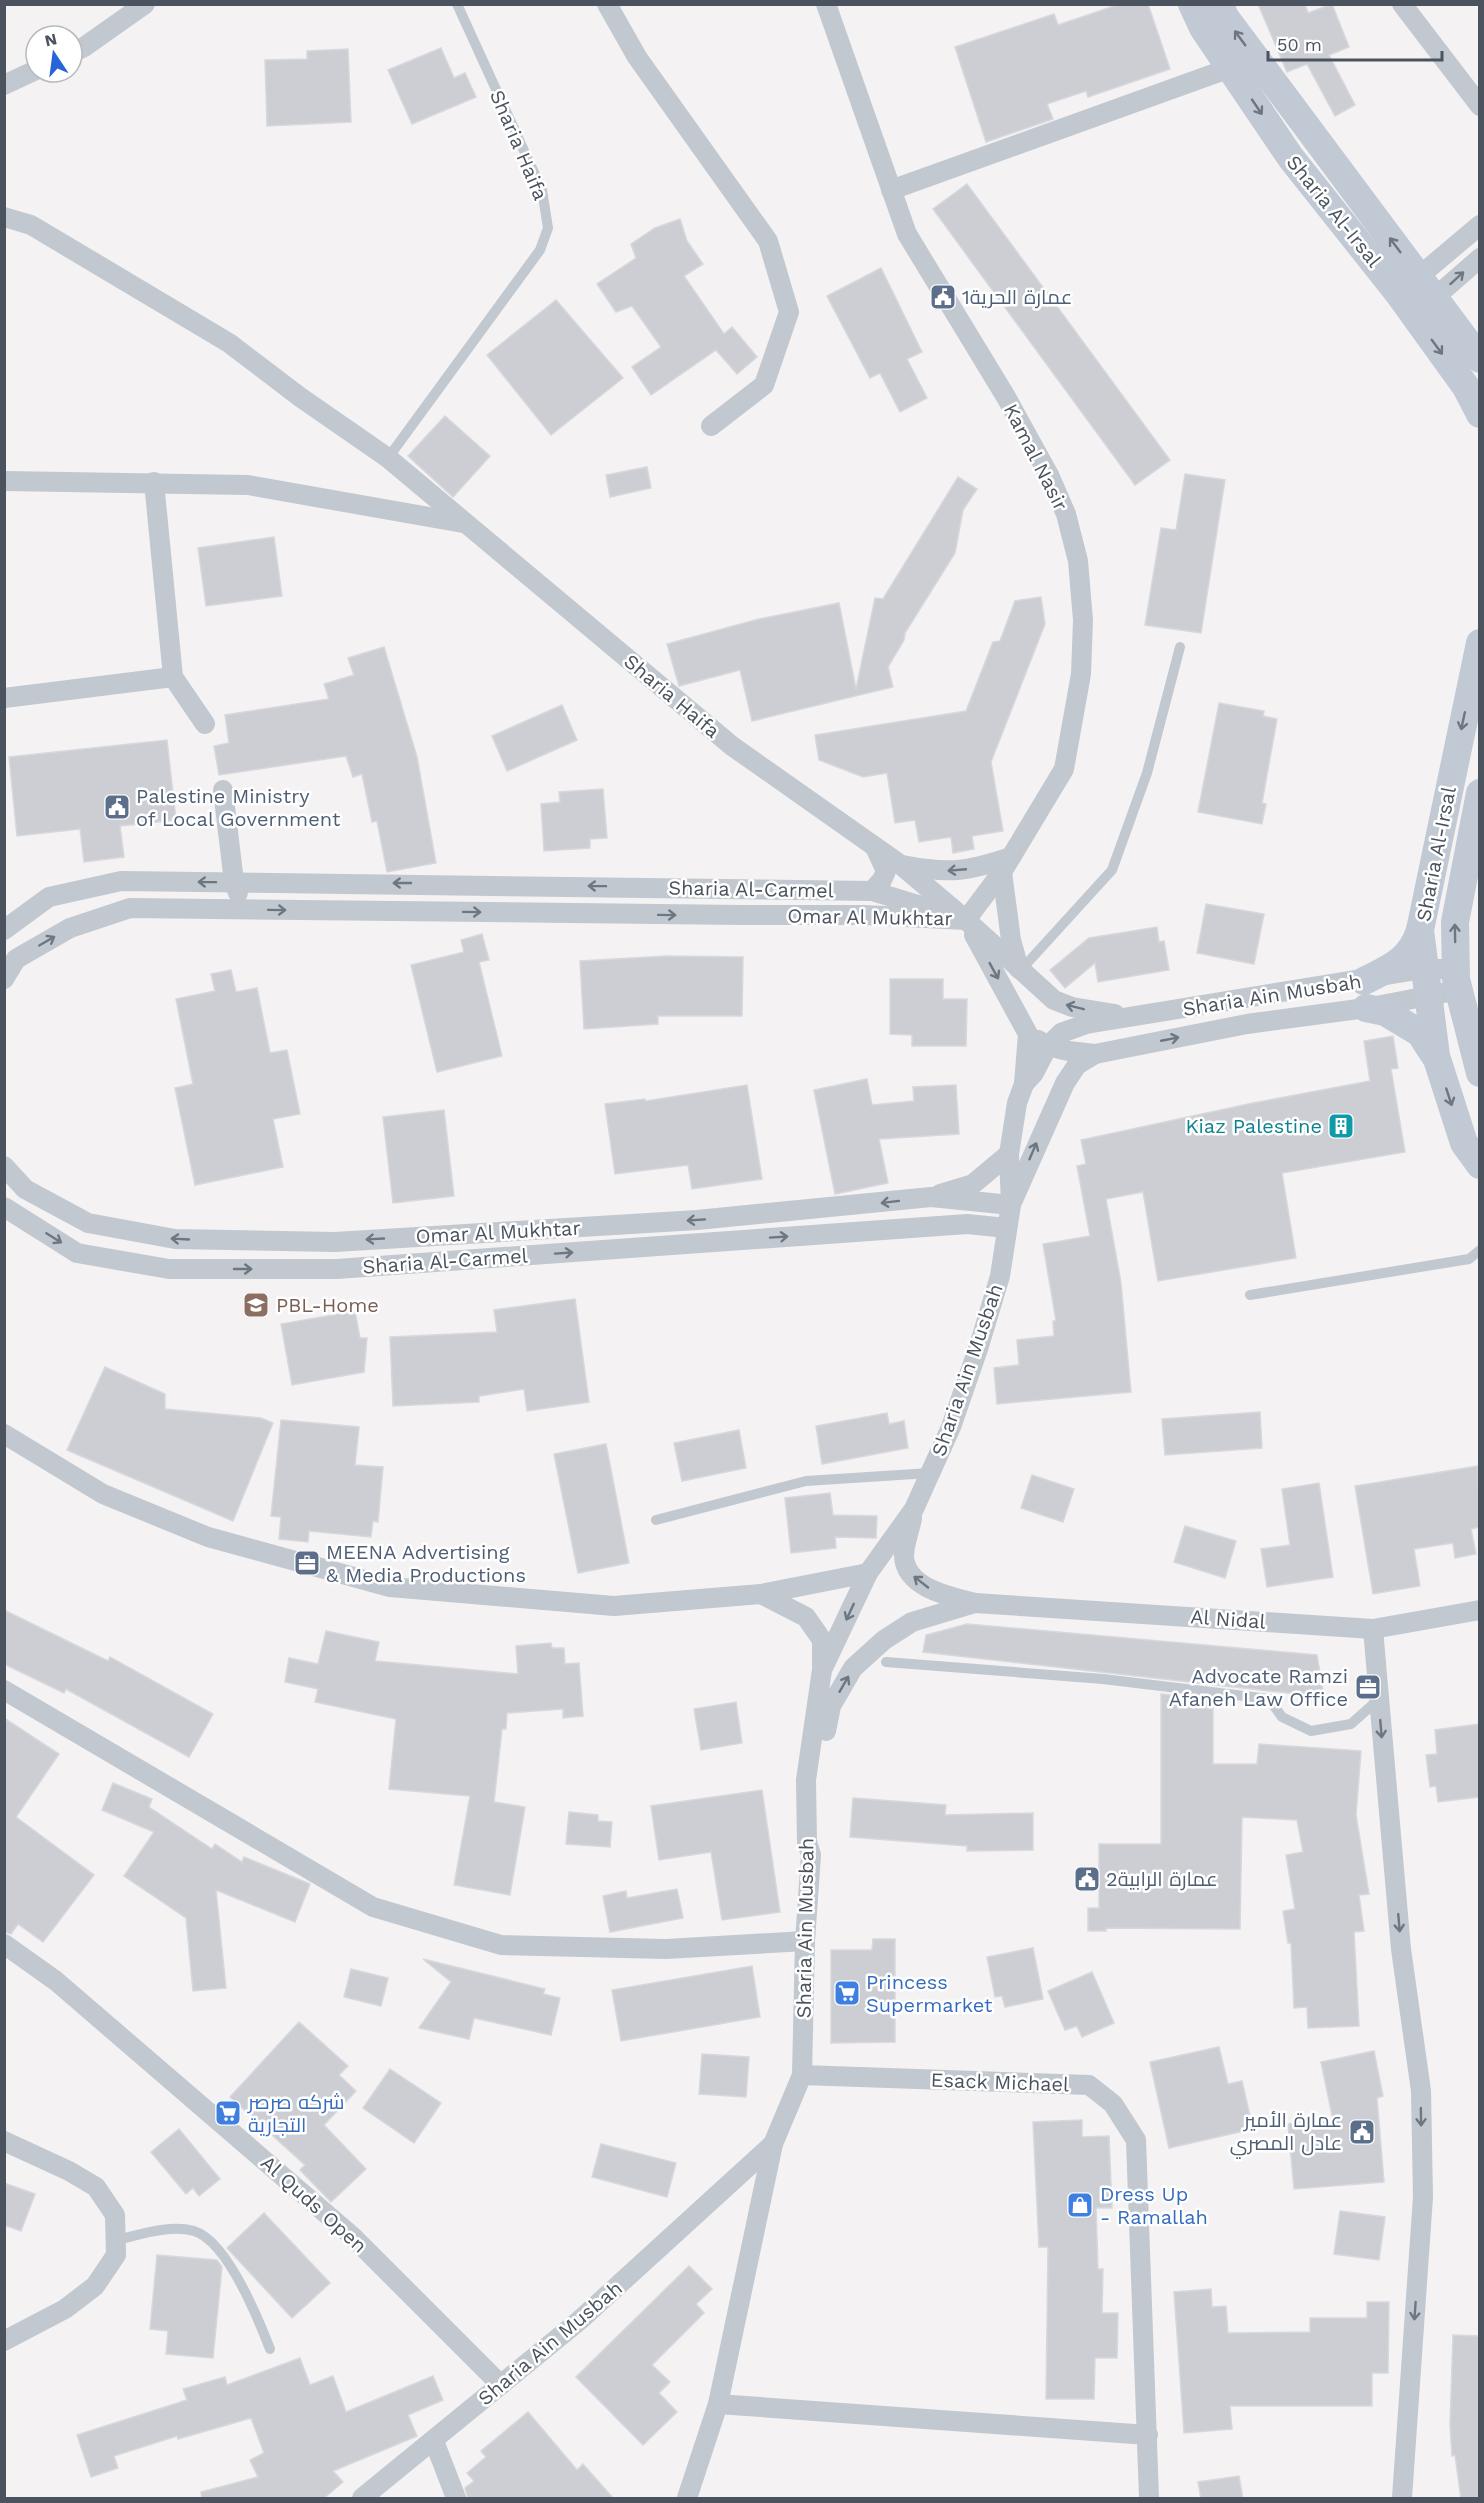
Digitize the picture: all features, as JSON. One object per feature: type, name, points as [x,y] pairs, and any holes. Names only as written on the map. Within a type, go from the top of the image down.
[{"type":"main road","name":"Sharia Al-Irsal","points":[[1192,4],[1203,28],[1291,159],[1479,359]]},
{"type":"main road","name":"Sharia Al-Irsal","points":[[1220,4],[1225,17],[1314,139],[1417,295],[1479,414]]},
{"type":"main road","name":"Sharia Al-Irsal","points":[[1479,643],[1420,930],[1436,1056],[1464,1143],[1479,1165]]},
{"type":"main road","name":"Sharia Al-Irsal","points":[[1479,793],[1455,922],[1457,980],[1479,1072]]},
{"type":"main road","points":[[1420,930],[1416,944],[1365,994],[1385,1012],[1420,1032],[1436,1056]]},
{"type":"street","points":[[84,47],[145,4]]},
{"type":"street","points":[[607,4],[637,57],[768,242],[789,312],[764,385],[711,426]]},
{"type":"street","name":"Kamal Nasir","points":[[826,4],[907,234],[1006,397],[1049,476],[1066,514],[1078,561],[1083,620],[1081,674],[1064,769],[1006,864],[966,920]]},
{"type":"street","points":[[1402,4],[1479,106]]},
{"type":"street","points":[[891,190],[1230,68]]},
{"type":"street","points":[[4,85],[24,76]]},
{"type":"street","name":"Sharia Haifa","points":[[4,217],[31,225],[229,343],[300,397],[388,458],[732,746],[901,865],[1054,1000],[1072,1007],[1132,1017]]},
{"type":"street","points":[[1417,295],[1479,225]]},
{"type":"street","points":[[1417,295],[1479,258]]},
{"type":"street","points":[[4,482],[154,482],[248,485],[466,523]]},
{"type":"street","points":[[154,482],[173,677],[205,724]]},
{"type":"street","points":[[4,698],[173,677]]},
{"type":"street","points":[[223,790],[234,882],[244,910]]},
{"type":"street","points":[[872,891],[882,880],[886,871],[875,847]]},
{"type":"street","points":[[901,865],[954,872],[1006,864],[1011,940],[1020,971]]},
{"type":"street","name":"Sharia Al-Carmel","points":[[4,930],[49,897],[121,881],[872,891],[966,920]]},
{"type":"street","name":"Omar Al Mukhtar","points":[[4,979],[16,959],[70,928],[130,908],[864,915],[966,920]]},
{"type":"street","points":[[966,920],[1028,1034],[1048,1046],[1069,1052],[1095,1054]]},
{"type":"street","name":"Sharia Ain Musbah","points":[[1011,1205],[1065,1083],[1077,1065],[1095,1054],[1247,1024],[1365,994],[1457,980]]},
{"type":"street","name":"Sharia Ain Musbah","points":[[362,2499],[580,2319],[773,2144],[802,2075],[805,1941],[811,1855],[807,1842],[806,1780],[822,1670],[868,1573],[914,1509],[951,1427],[980,1346],[1000,1276],[1011,1205],[1009,1154],[1017,1103],[1024,1084],[1034,1073],[1048,1046],[1061,1033],[1086,1024],[1132,1017],[1365,994],[1457,980]]},
{"type":"street","points":[[1024,1084],[1028,1034]]},
{"type":"street","points":[[931,1197],[973,1184],[1009,1154]]},
{"type":"street","name":"Omar Al Mukhtar","points":[[4,1166],[25,1189],[88,1223],[175,1239],[347,1241],[697,1220],[931,1197],[1011,1205]]},
{"type":"street","name":"Sharia Al-Carmel","points":[[4,1207],[78,1253],[169,1269],[337,1269],[967,1224],[1007,1228]]},
{"type":"street","points":[[4,1434],[103,1494],[208,1537],[390,1587],[614,1606],[761,1594],[868,1573]]},
{"type":"street","points":[[914,1509],[904,1556],[910,1573],[927,1587],[975,1603]]},
{"type":"street","points":[[761,1594],[806,1617],[822,1640],[822,1670]]},
{"type":"street","points":[[807,1842],[831,1706],[853,1668],[884,1640],[912,1622],[975,1603]]},
{"type":"street","name":"Al Nidal","points":[[975,1603],[1373,1629],[1479,1610]]},
{"type":"street","points":[[1373,1629],[1401,1949],[1421,2091],[1423,2197],[1402,2499]]},
{"type":"street","points":[[4,1690],[373,1907],[501,1945],[666,1949],[805,1941]]},
{"type":"street","name":"Al Quds Open","points":[[4,1944],[56,1981],[352,2236],[501,2385]]},
{"type":"street","name":"Esack Michael","points":[[802,2075],[1089,2085],[1113,2104],[1136,2140],[1149,2499]]},
{"type":"street","points":[[4,2141],[69,2171],[96,2187],[115,2215],[116,2240],[116,2255],[95,2286],[66,2309],[4,2341]]},
{"type":"street","points":[[687,2499],[718,2404],[773,2144]]},
{"type":"street","points":[[718,2404],[1148,2435]]},
{"type":"street","points":[[434,2441],[456,2499]]},
{"type":"lane","name":"Sharia Haifa","points":[[388,458],[540,250],[548,228],[542,190],[457,4]]},
{"type":"lane","points":[[1020,971],[1112,870],[1147,773],[1180,647]]},
{"type":"lane","points":[[1251,1295],[1469,1259],[1479,1250]]},
{"type":"lane","points":[[656,1520],[806,1481],[930,1473]]},
{"type":"lane","points":[[886,1662],[1103,1679],[1269,1699],[1282,1717],[1311,1731],[1351,1724],[1379,1699]]},
{"type":"lane","points":[[116,2240],[166,2229],[194,2231],[216,2244],[254,2307],[270,2349]]},
{"type":"building","points":[[1120,4],[1148,4],[1170,69],[1088,97],[1086,91],[1047,104],[1053,119],[986,142],[955,47],[1054,14],[1058,25]]},
{"type":"building","points":[[1258,4],[1305,4],[1308,13],[1332,4],[1349,47],[1329,55],[1355,105],[1335,116],[1307,64],[1287,72]]},
{"type":"building","points":[[441,48],[454,78],[465,73],[476,97],[412,124],[388,70]]},
{"type":"building","points":[[348,49],[351,122],[267,126],[265,60],[307,59],[307,51]]},
{"type":"building","points":[[967,184],[1170,460],[1135,485],[933,209]]},
{"type":"building","points":[[680,219],[687,241],[703,264],[684,276],[724,334],[732,327],[757,357],[737,374],[716,350],[651,395],[632,367],[661,347],[632,306],[616,312],[597,284],[636,258],[631,244],[655,228]]},
{"type":"building","points":[[881,268],[922,352],[907,359],[927,398],[900,412],[880,373],[870,378],[827,296]]},
{"type":"building","points":[[556,300],[623,378],[551,435],[487,355]]},
{"type":"building","points":[[445,416],[490,456],[453,497],[408,456]]},
{"type":"building","points":[[647,467],[651,488],[610,497],[606,475]]},
{"type":"building","points":[[1185,474],[1225,480],[1201,633],[1145,625],[1161,528],[1176,530]]},
{"type":"building","points":[[958,477],[977,489],[963,510],[955,553],[905,633],[904,640],[888,667],[893,687],[752,721],[740,670],[679,686],[667,644],[759,619],[839,603],[856,689],[875,598],[883,599]]},
{"type":"building","points":[[274,537],[282,596],[206,606],[198,548]]},
{"type":"building","points":[[1041,597],[1045,624],[991,762],[1003,831],[972,836],[974,849],[953,853],[951,837],[919,842],[915,820],[895,823],[887,773],[863,777],[819,760],[815,735],[966,711],[993,642],[1000,641],[1015,601]]},
{"type":"building","points":[[384,647],[417,757],[436,863],[387,872],[377,821],[372,822],[362,774],[353,777],[346,756],[219,775],[214,746],[229,743],[225,715],[329,699],[324,684],[354,675],[348,658]]},
{"type":"building","points":[[1219,703],[1264,711],[1263,716],[1277,719],[1262,803],[1266,804],[1262,824],[1198,812]]},
{"type":"building","points":[[562,705],[577,740],[507,771],[492,736]]},
{"type":"building","points":[[167,740],[176,820],[120,826],[124,857],[84,862],[80,829],[17,836],[9,757]]},
{"type":"building","points":[[603,789],[607,838],[590,839],[590,848],[544,851],[541,804],[560,802],[559,792]]},
{"type":"building","points":[[1206,904],[1264,914],[1254,964],[1197,953]]},
{"type":"building","points":[[1157,927],[1159,942],[1164,941],[1169,970],[1098,982],[1095,963],[1065,988],[1050,970],[1089,938]]},
{"type":"building","points":[[482,934],[489,960],[479,962],[502,1056],[437,1072],[411,965],[464,952],[461,940]]},
{"type":"building","points":[[667,956],[743,957],[742,1016],[658,1016],[658,1024],[584,1029],[580,961]]},
{"type":"building","points":[[231,970],[236,992],[257,988],[270,1053],[287,1050],[300,1114],[273,1119],[283,1167],[195,1185],[175,1088],[193,1084],[176,999],[215,991],[211,974]]},
{"type":"building","points":[[890,979],[943,979],[943,999],[967,999],[966,1046],[912,1046],[912,1035],[890,1034]]},
{"type":"building","points":[[1393,1036],[1398,1068],[1391,1069],[1405,1152],[1282,1173],[1296,1258],[1158,1281],[1143,1192],[1106,1199],[1121,1283],[1131,1392],[997,1404],[994,1368],[1019,1365],[1017,1340],[1054,1336],[1053,1321],[1056,1321],[1043,1244],[1090,1236],[1077,1166],[1086,1164],[1081,1140],[1253,1103],[1370,1081],[1364,1041]]},
{"type":"building","points":[[867,1079],[872,1105],[914,1101],[913,1087],[956,1085],[959,1134],[879,1139],[888,1183],[835,1194],[814,1090]]},
{"type":"building","points":[[747,1085],[762,1179],[692,1189],[688,1165],[615,1174],[605,1104],[645,1099],[646,1101]]},
{"type":"building","points":[[444,1110],[454,1196],[393,1203],[383,1117]]},
{"type":"building","points":[[575,1299],[589,1402],[527,1411],[524,1389],[479,1396],[479,1402],[393,1406],[390,1337],[497,1332],[494,1310]]},
{"type":"building","points":[[355,1311],[360,1338],[367,1338],[364,1372],[292,1385],[281,1324]]},
{"type":"building","points":[[105,1367],[165,1394],[165,1409],[261,1418],[273,1423],[233,1521],[67,1450]]},
{"type":"building","points":[[1260,1412],[1262,1448],[1165,1455],[1162,1419]]},
{"type":"building","points":[[887,1413],[889,1424],[904,1421],[908,1448],[822,1464],[816,1426]]},
{"type":"building","points":[[281,1420],[359,1427],[355,1465],[383,1467],[378,1522],[373,1521],[371,1537],[309,1531],[308,1542],[279,1539],[281,1517],[271,1516]]},
{"type":"building","points":[[739,1430],[746,1468],[682,1481],[674,1443]]},
{"type":"building","points":[[606,1444],[629,1563],[578,1573],[554,1454]]},
{"type":"building","points":[[1478,1466],[1479,1527],[1471,1529],[1476,1554],[1455,1558],[1453,1543],[1414,1549],[1420,1586],[1373,1594],[1355,1486]]},
{"type":"building","points":[[1032,1475],[1074,1489],[1063,1522],[1021,1508]]},
{"type":"building","points":[[1319,1483],[1333,1577],[1267,1587],[1261,1549],[1290,1545],[1282,1489]]},
{"type":"building","points":[[830,1493],[833,1515],[877,1516],[876,1538],[835,1537],[836,1548],[791,1553],[785,1498]]},
{"type":"building","points":[[1185,1526],[1236,1541],[1225,1578],[1174,1562]]},
{"type":"building","points":[[4,1610],[108,1661],[110,1657],[213,1714],[189,1757],[66,1689],[64,1693],[4,1664]]},
{"type":"building","points":[[967,1624],[1317,1655],[1324,1697],[923,1652],[926,1635]]},
{"type":"building","points":[[326,1631],[379,1642],[375,1661],[518,1674],[516,1646],[551,1643],[552,1648],[564,1648],[565,1664],[579,1663],[583,1716],[563,1718],[563,1709],[507,1713],[506,1729],[502,1729],[494,1802],[525,1807],[510,1895],[454,1885],[470,1796],[389,1789],[396,1719],[315,1702],[318,1689],[285,1682],[289,1658],[318,1664]]},
{"type":"building","points":[[1161,1694],[1213,1700],[1213,1764],[1257,1764],[1259,1744],[1361,1751],[1356,1815],[1369,1894],[1359,1895],[1364,1931],[1354,1932],[1359,2026],[1308,2028],[1307,2007],[1294,2008],[1291,1943],[1288,1943],[1283,1911],[1295,1909],[1286,1855],[1303,1852],[1297,1820],[1242,1817],[1240,1929],[1106,1928],[1106,1931],[1088,1931],[1088,1908],[1099,1908],[1099,1844],[1161,1844]]},
{"type":"building","points":[[736,1702],[742,1743],[701,1750],[694,1709]]},
{"type":"building","points":[[4,1718],[59,1754],[16,1817],[94,1875],[43,1942],[18,1924],[11,1934],[4,1932]]},
{"type":"building","points":[[1479,1724],[1479,1797],[1438,1802],[1436,1786],[1430,1787],[1426,1755],[1437,1754],[1435,1730]]},
{"type":"building","points":[[113,1783],[152,1799],[149,1807],[212,1849],[215,1844],[242,1862],[244,1857],[310,1884],[295,1922],[216,1890],[226,1988],[193,1991],[186,1918],[124,1876],[154,1832],[102,1810]]},
{"type":"building","points":[[762,1790],[780,1912],[722,1920],[711,1852],[659,1860],[651,1806]]},
{"type":"building","points":[[853,1798],[946,1805],[945,1815],[1033,1813],[1033,1850],[967,1851],[967,1846],[850,1837]]},
{"type":"building","points":[[569,1812],[598,1815],[598,1821],[612,1822],[610,1847],[566,1844]]},
{"type":"building","points":[[677,1889],[683,1918],[610,1932],[603,1896],[626,1891],[627,1898]]},
{"type":"building","points":[[873,1939],[895,1939],[895,2042],[831,2043],[831,1950],[872,1950]]},
{"type":"building","points":[[1033,1948],[1043,1999],[1005,2007],[1002,1996],[995,1997],[987,1957]]},
{"type":"building","points":[[423,1959],[545,1989],[543,1994],[560,1998],[551,2035],[474,2018],[469,2039],[419,2028],[451,1982]]},
{"type":"building","points":[[752,1966],[760,2017],[621,2041],[612,1990]]},
{"type":"building","points":[[351,1969],[388,1978],[381,2006],[344,1997]]},
{"type":"building","points":[[1092,1972],[1114,2023],[1082,2037],[1077,2026],[1065,2030],[1048,1991]]},
{"type":"building","points":[[299,2022],[348,2066],[339,2075],[356,2091],[324,2125],[366,2169],[331,2202],[300,2170],[305,2165],[230,2097]]},
{"type":"building","points":[[1219,2047],[1228,2084],[1242,2081],[1253,2129],[1169,2148],[1150,2062]]},
{"type":"building","points":[[1374,2051],[1383,2096],[1377,2098],[1384,2182],[1294,2189],[1288,2124],[1333,2120],[1321,2062]]},
{"type":"building","points":[[702,2054],[749,2057],[746,2097],[699,2094]]},
{"type":"building","points":[[390,2069],[441,2103],[414,2143],[363,2108]]},
{"type":"building","points":[[1082,2120],[1082,2137],[1109,2136],[1112,2208],[1096,2208],[1098,2269],[1103,2269],[1102,2313],[1118,2313],[1117,2358],[1095,2358],[1094,2399],[1046,2399],[1048,2247],[1039,2247],[1033,2122]]},
{"type":"building","points":[[179,2129],[220,2179],[199,2196],[193,2188],[186,2194],[151,2152]]},
{"type":"building","points":[[601,2144],[676,2163],[667,2197],[592,2177]]},
{"type":"building","points":[[4,2183],[35,2194],[21,2231],[4,2225]]},
{"type":"building","points":[[1340,2211],[1385,2217],[1379,2260],[1334,2254]]},
{"type":"building","points":[[264,2213],[330,2283],[292,2318],[227,2248]]},
{"type":"building","points":[[157,2255],[217,2260],[222,2267],[213,2358],[166,2354],[168,2331],[150,2329]]},
{"type":"building","points":[[689,2266],[712,2289],[696,2304],[704,2313],[652,2365],[670,2382],[659,2393],[677,2412],[643,2445],[576,2377]]},
{"type":"building","points":[[1211,2289],[1212,2307],[1226,2306],[1228,2333],[1310,2332],[1310,2318],[1367,2318],[1367,2302],[1389,2302],[1388,2373],[1372,2373],[1372,2406],[1230,2406],[1232,2429],[1184,2433],[1174,2292]]},
{"type":"building","points":[[1453,2335],[1479,2336],[1479,2499],[1461,2499],[1455,2455],[1452,2456],[1450,2425]]},
{"type":"building","points":[[300,2358],[310,2385],[333,2376],[346,2412],[433,2376],[443,2400],[408,2415],[417,2436],[333,2471],[343,2482],[323,2499],[202,2499],[201,2492],[258,2477],[250,2460],[264,2453],[251,2418],[178,2439],[177,2436],[114,2456],[118,2468],[91,2477],[77,2435],[187,2400],[183,2389],[225,2377],[227,2385]]},
{"type":"building","points":[[528,2412],[577,2470],[583,2464],[614,2499],[468,2499],[465,2488],[474,2481],[467,2473],[486,2457],[481,2451]]},
{"type":"building","points":[[1239,2476],[1243,2499],[1201,2499],[1198,2482]]},
{"type":"place","name":"عمارة الحرية1","points":[[943,297]]},
{"type":"place","name":"Palestine Ministry of Local Government","points":[[117,807]]},
{"type":"place","name":"Kiaz Palestine","points":[[1341,1126]]},
{"type":"place","name":"PBL-Home","points":[[256,1305]]},
{"type":"place","name":"MEENA Advertising & Media Productions","points":[[307,1563]]},
{"type":"place","name":"Advocate Ramzi Afaneh Law Office","points":[[1368,1687]]},
{"type":"place","name":"عمارة الرابية2","points":[[1087,1879]]},
{"type":"place","name":"Princess Supermarket","points":[[847,1993]]},
{"type":"place","name":"شركه صرصر التجارية","points":[[228,2113]]},
{"type":"place","name":"عمارة الأمير عادل المصري","points":[[1362,2132]]},
{"type":"place","name":"Dress Up - Ramallah","points":[[1080,2205]]}]
